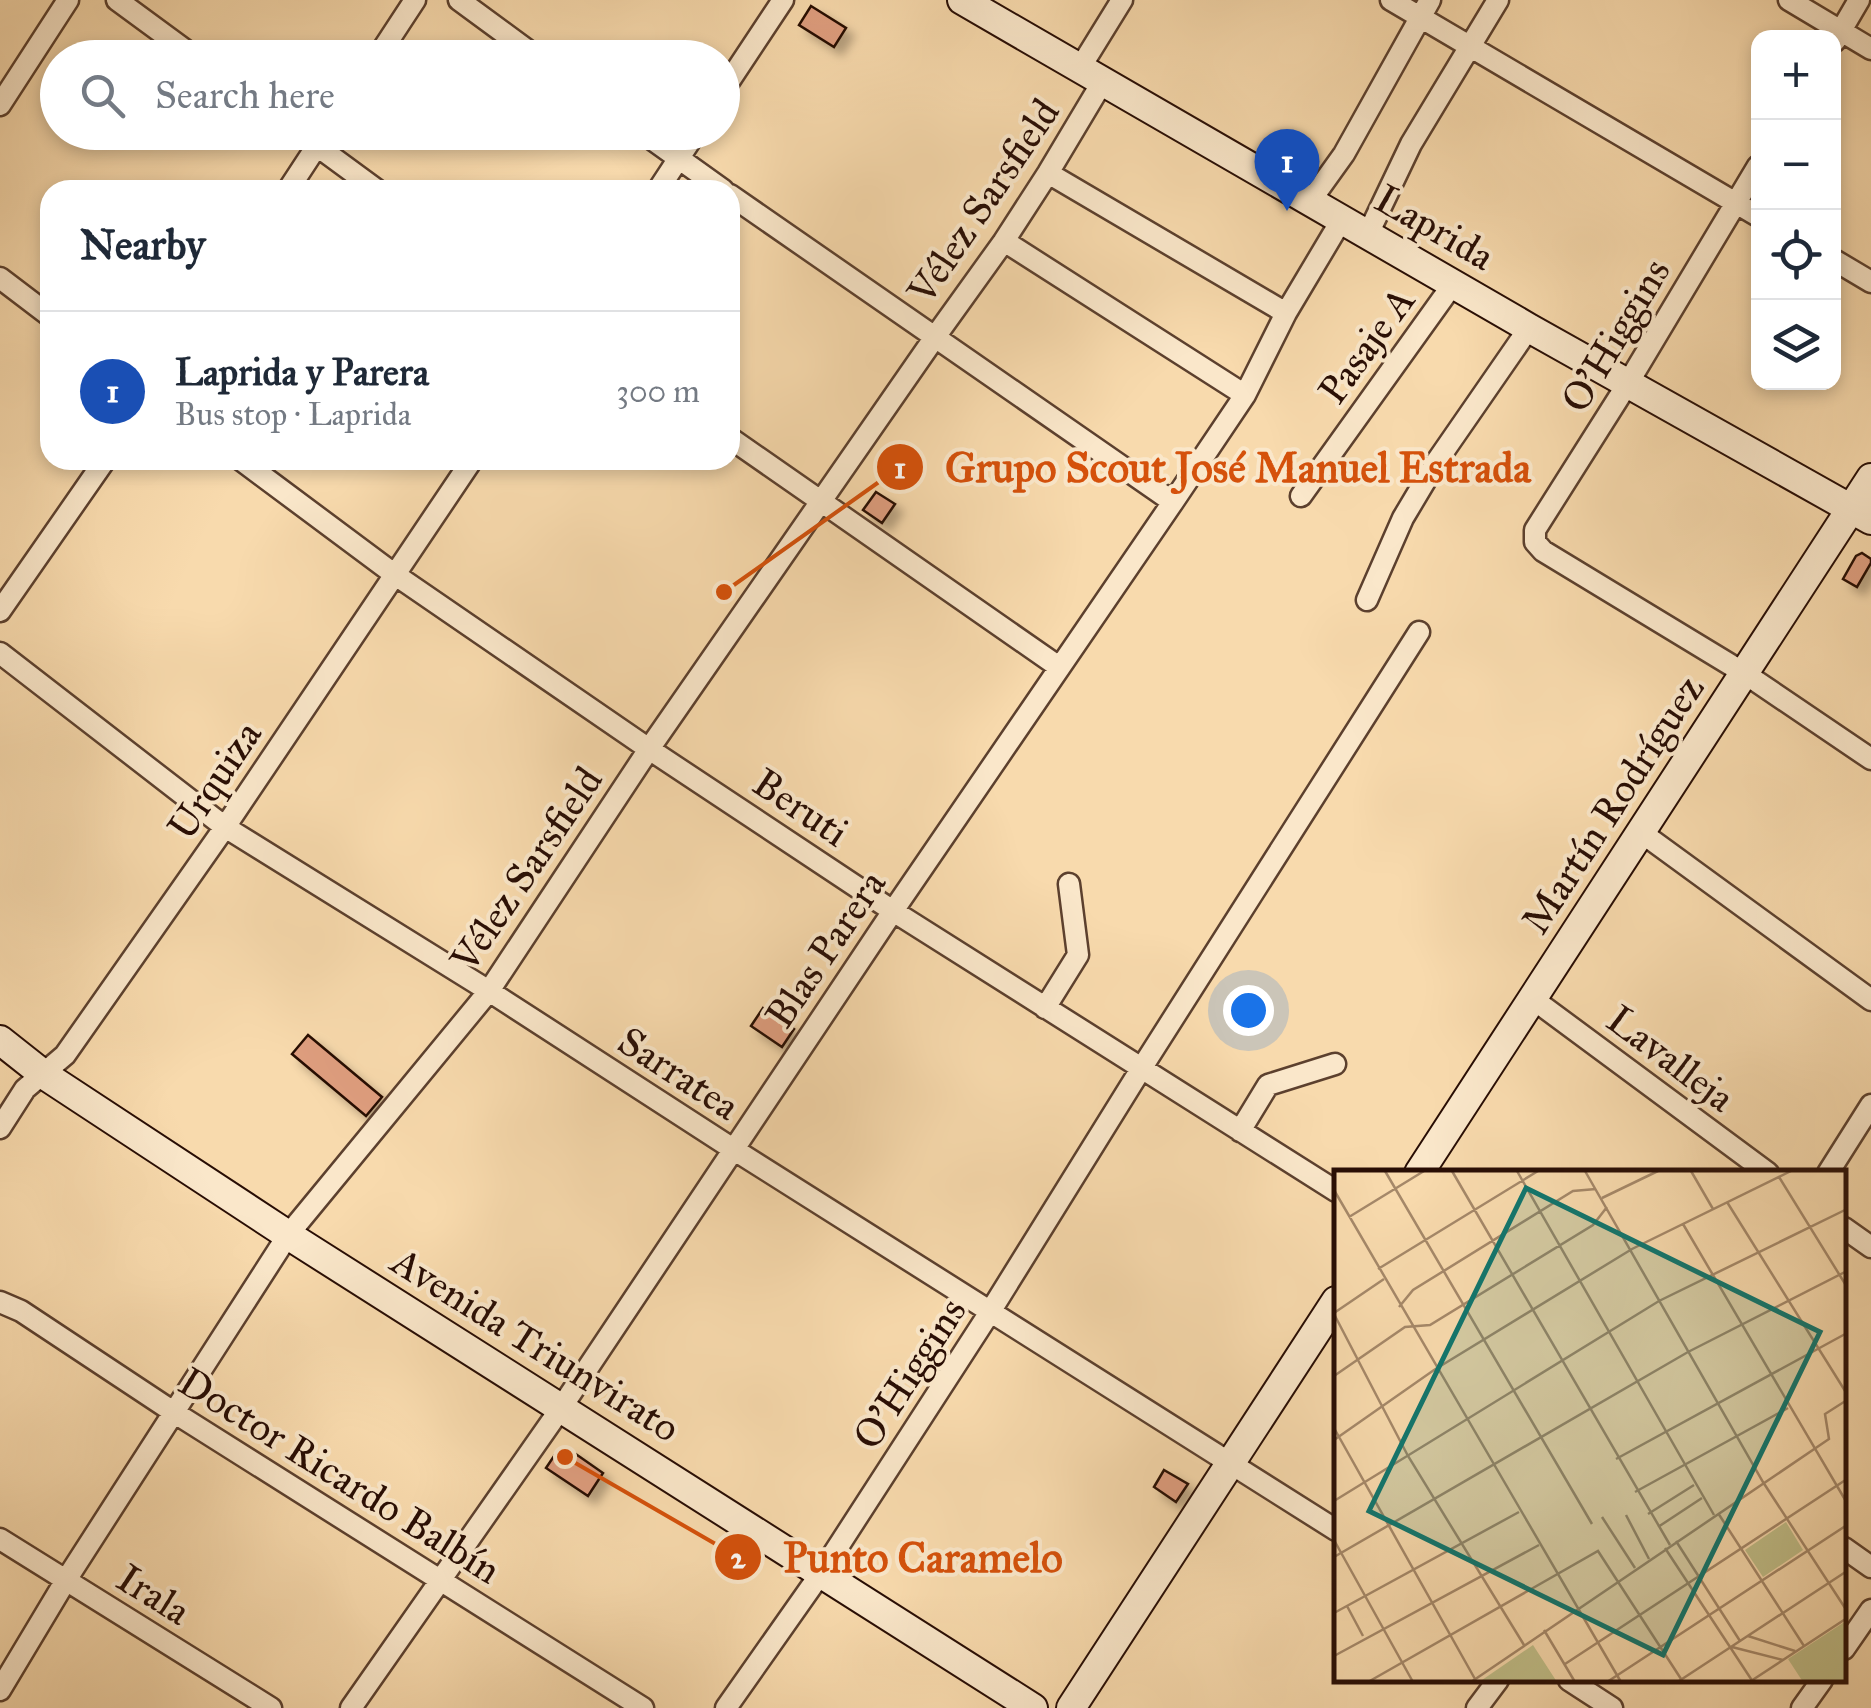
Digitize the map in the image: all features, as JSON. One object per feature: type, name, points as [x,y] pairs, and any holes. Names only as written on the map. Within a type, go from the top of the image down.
[{"type":"street","points":[[42,40],[68,0]]},
{"type":"street","points":[[117,0],[171,40]]},
{"type":"street","points":[[389,40],[416,0]]},
{"type":"street","points":[[459,0],[513,40]]},
{"type":"street","points":[[740,65],[784,0]]},
{"type":"street","name":"Laprida","points":[[962,0],[1861,514]]},
{"type":"street","name":"Vélez Sarsfield","points":[[0,1690],[66,1580],[288,1235],[489,991],[650,749],[1004,241],[1048,173],[1122,0]]},
{"type":"street","points":[[1392,0],[1425,9],[1470,46],[1751,212]]},
{"type":"street","points":[[1368,234],[1410,144],[1498,0]]},
{"type":"street","points":[[1789,0],[1828,30]]},
{"type":"street","points":[[1841,30],[1859,0]]},
{"type":"street","points":[[1310,200],[1344,154],[1425,9]]},
{"type":"street","points":[[1841,38],[1871,49]]},
{"type":"street","points":[[0,106],[40,44]]},
{"type":"street","points":[[295,180],[315,150]]},
{"type":"street","points":[[333,150],[367,180]]},
{"type":"street","points":[[666,150],[708,180]]},
{"type":"street","points":[[664,180],[684,150]]},
{"type":"street","points":[[1048,173],[1286,313]]},
{"type":"street","name":"O'Higgins","points":[[1744,672],[1543,551],[1535,542],[1535,530],[1751,177]]},
{"type":"street","points":[[740,202],[1174,502]]},
{"type":"street","name":"Blas Parera","points":[[350,1708],[561,1408],[893,910],[1174,502],[1245,395],[1286,313],[1342,219]]},
{"type":"street","points":[[1004,241],[1245,395]]},
{"type":"street","points":[[1841,264],[1871,282]]},
{"type":"street","points":[[0,278],[40,308]]},
{"type":"street","name":"Pasaje A","points":[[1301,496],[1453,284]]},
{"type":"street","points":[[1367,600],[1404,518],[1437,461],[1530,328]]},
{"type":"street","points":[[740,445],[1059,667]]},
{"type":"street","points":[[0,611],[98,470]]},
{"type":"street","name":"Beruti","points":[[254,470],[394,574],[650,749],[1045,1008],[1334,1190]]},
{"type":"street","name":"Urquiza","points":[[0,1128],[26,1089],[66,1056],[225,828],[465,470]]},
{"type":"street","name":"Martín Rodríguez","points":[[1421,1170],[1744,672],[1861,514],[1871,478]]},
{"type":"street","name":"O'Higgins","points":[[726,1708],[821,1573],[990,1312],[1419,632]]},
{"type":"street","name":"Sarratea","points":[[0,652],[225,828],[489,991],[1334,1529]]},
{"type":"street","points":[[1744,672],[1871,760]]},
{"type":"street","points":[[1642,833],[1871,1000]]},
{"type":"street","points":[[1045,1008],[1078,955],[1069,884]]},
{"type":"street","name":"Lavalleja","points":[[1533,999],[1764,1170]]},
{"type":"street","name":"Avenida Triunvirato","points":[[0,1040],[43,1074],[288,1235],[1034,1708]]},
{"type":"street","points":[[1240,1131],[1268,1085],[1335,1064]]},
{"type":"street","points":[[1830,1170],[1871,1104]]},
{"type":"street","points":[[1846,1229],[1871,1248]]},
{"type":"street","name":"Doctor Ricardo Balbín","points":[[0,1302],[21,1311],[643,1708]]},
{"type":"street","points":[[1071,1708],[1334,1304]]},
{"type":"street","name":"Irala","points":[[0,1539],[271,1708]]},
{"type":"street","points":[[1846,1549],[1871,1566]]},
{"type":"street","points":[[1846,1646],[1871,1610]]},
{"type":"street","points":[[1476,1708],[1496,1683]]},
{"type":"street","points":[[1574,1683],[1612,1708]]},
{"type":"street","points":[[1802,1708],[1820,1683]]},
{"type":"building","points":[[811,6],[846,28],[834,47],[799,25]]},
{"type":"building","points":[[876,492],[895,504],[882,523],[863,510]]},
{"type":"building","points":[[1862,553],[1871,563],[1857,587],[1843,579],[1856,556]]},
{"type":"building","points":[[763,1008],[794,1029],[782,1047],[751,1026]]},
{"type":"building","points":[[308,1035],[382,1097],[366,1116],[292,1054]]},
{"type":"building","points":[[570,1450],[603,1473],[588,1496],[546,1468],[556,1453]]},
{"type":"building","points":[[1164,1470],[1188,1484],[1176,1502],[1154,1487]]},
{"type":"place","name":"Laprida y Parera","points":[[1287,211]]},
{"type":"place","name":"Grupo Scout José Manuel Estrada","points":[[724,592]]},
{"type":"place","name":"Punto Caramelo","points":[[565,1457]]}]
